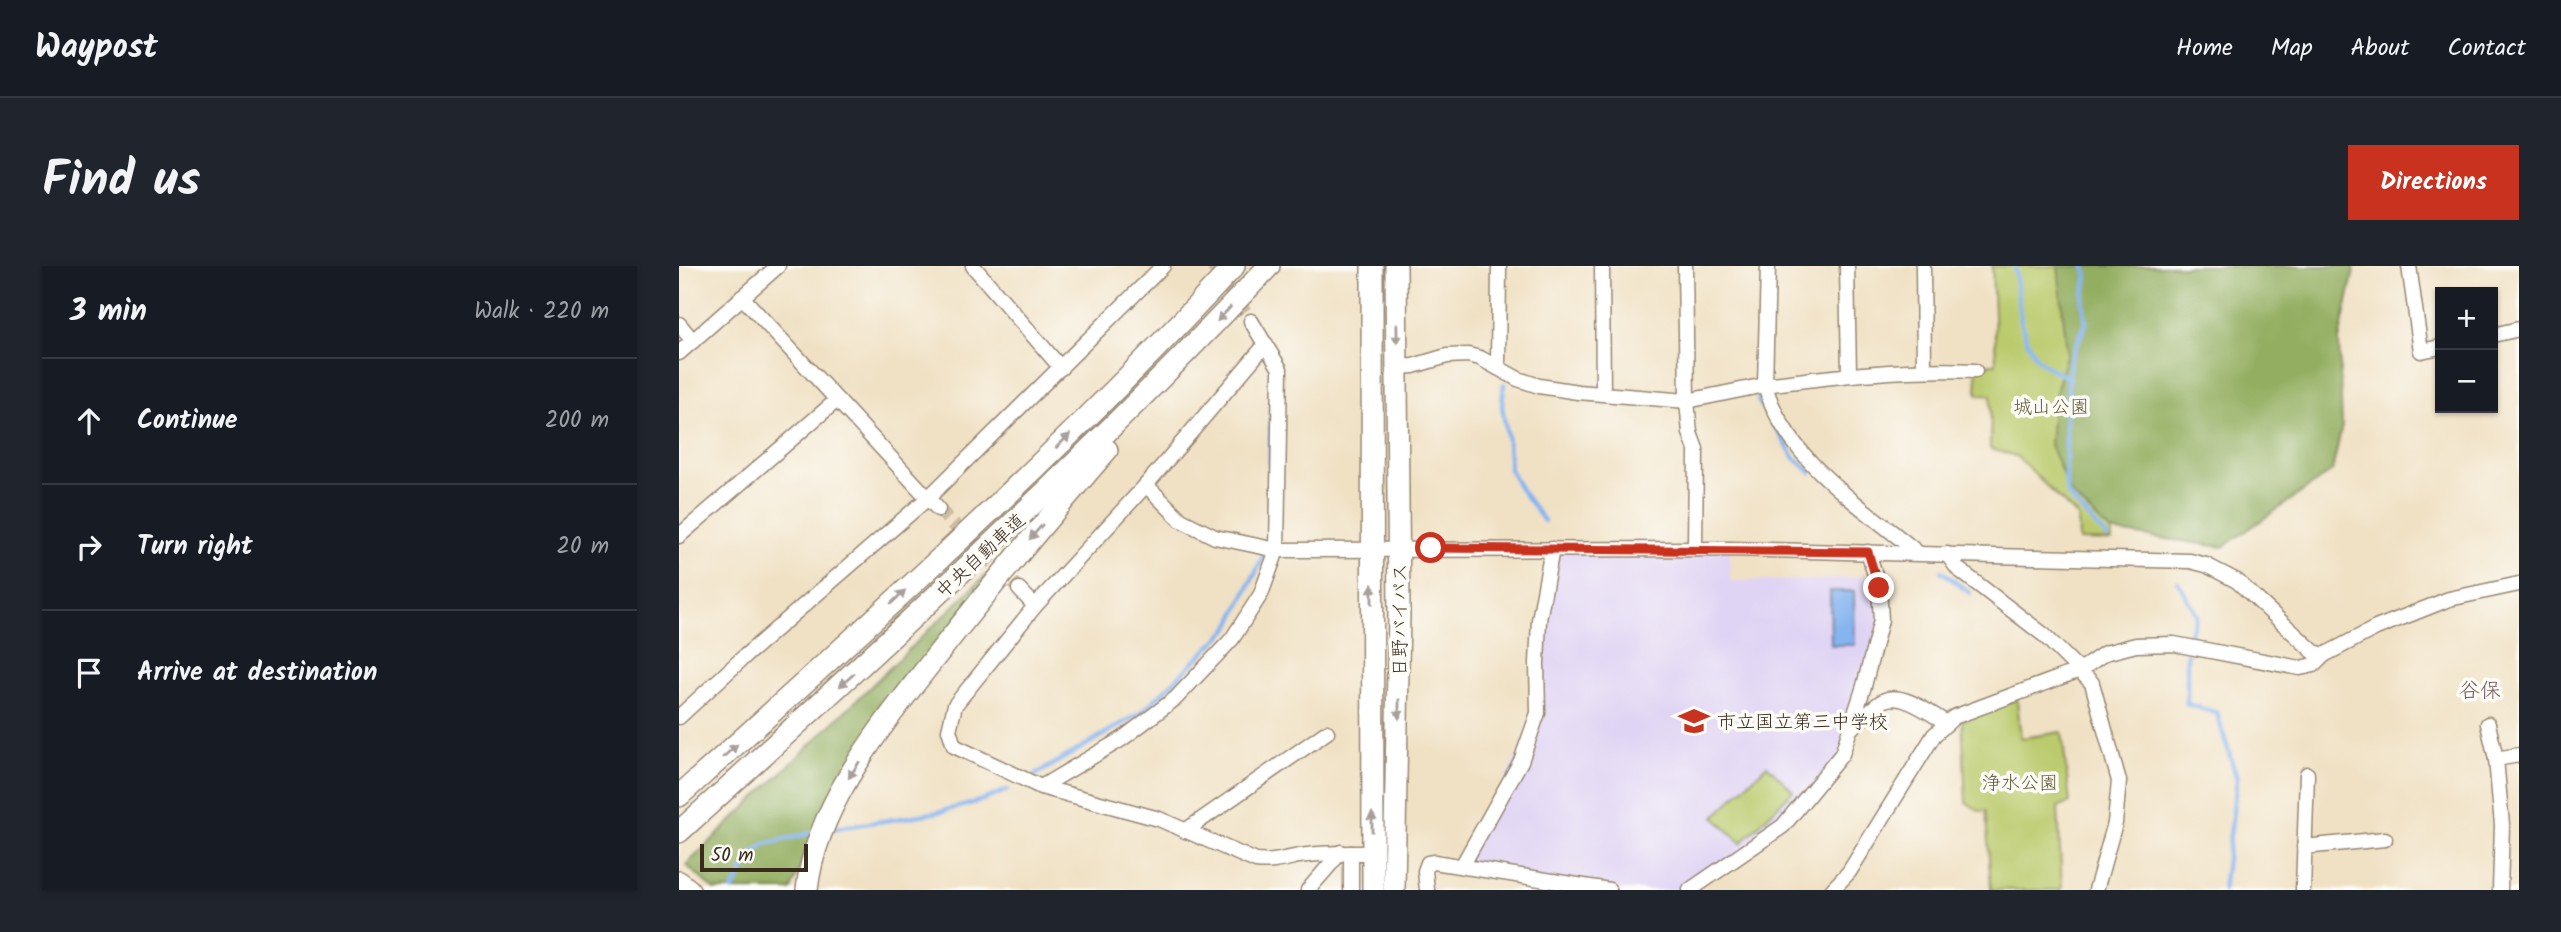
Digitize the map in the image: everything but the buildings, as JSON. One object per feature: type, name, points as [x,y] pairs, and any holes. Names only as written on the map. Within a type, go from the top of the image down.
[{"type":"highway","name":"中央自動車道","points":[[679,796],[1001,501],[1159,347],[1234,266]]},
{"type":"highway","name":"中央自動車道","points":[[679,832],[1008,529],[1179,362],[1269,266]]},
{"type":"highway","name":"日野バイパス","points":[[1372,266],[1372,549],[1355,853],[1373,890]]},
{"type":"highway","name":"日野バイパス","points":[[1394,890],[1399,549],[1395,266]]},
{"type":"highway","points":[[807,890],[817,844],[827,818],[844,786],[907,694],[1005,568],[1113,444],[1179,362]]},
{"type":"highway","points":[[679,882],[689,890]]},
{"type":"street","points":[[679,353],[778,266]]},
{"type":"street","points":[[973,266],[1061,368]]},
{"type":"street","points":[[679,717],[745,656],[933,504],[1061,368],[1163,266]]},
{"type":"street","points":[[1498,368],[1499,266]]},
{"type":"street","points":[[1602,266],[1603,393]]},
{"type":"street","points":[[1685,266],[1687,401],[1690,433],[1696,449],[1695,549]]},
{"type":"street","points":[[1767,266],[1765,386],[1771,409],[1800,453],[1918,553]]},
{"type":"street","points":[[1847,266],[1849,374]]},
{"type":"street","points":[[1923,266],[1924,369]]},
{"type":"street","points":[[2409,266],[2421,351],[2435,348]]},
{"type":"street","points":[[742,298],[933,504]]},
{"type":"street","points":[[1041,787],[1122,738],[1176,698],[1233,639],[1261,594],[1277,550],[1280,369],[1251,321]]},
{"type":"street","points":[[679,324],[693,341]]},
{"type":"street","points":[[2498,334],[2519,329]]},
{"type":"street","points":[[1266,344],[1146,485],[1035,606],[955,705],[949,730],[954,747],[1041,787],[1159,819],[1255,862],[1270,863],[1300,856],[1355,853]]},
{"type":"street","points":[[1398,367],[1458,355],[1480,358],[1518,379],[1539,386],[1687,401],[1849,374],[1924,369],[1975,371]]},
{"type":"street","points":[[679,536],[837,400]]},
{"type":"street","points":[[1146,485],[1181,520],[1216,537],[1277,550],[1695,549],[2190,561],[2206,565],[2237,581],[2314,652],[2324,655]]},
{"type":"street","points":[[1462,866],[1521,761],[1538,713],[1539,620],[1552,549]]},
{"type":"street","points":[[1690,890],[1783,826],[1842,754],[1881,620],[1879,588],[1868,552]]},
{"type":"street","points":[[1947,554],[1958,569],[2044,635],[2092,683],[2119,780],[2115,823],[2096,890]]},
{"type":"street","points":[[1832,890],[1849,872],[1934,735],[1954,717],[2080,670],[2105,653],[2136,645],[2173,644],[2300,668],[2314,664],[2324,655],[2376,628],[2449,599],[2519,583]]},
{"type":"street","points":[[1019,589],[1035,606]]},
{"type":"street","points":[[1850,729],[1883,700],[1894,698],[1948,723]]},
{"type":"street","points":[[2488,723],[2496,759],[2503,825],[2500,890]]},
{"type":"street","points":[[1185,831],[1327,732]]},
{"type":"street","points":[[2496,759],[2519,755]]},
{"type":"street","points":[[2303,890],[2307,774]]},
{"type":"street","points":[[2304,847],[2385,839]]},
{"type":"street","points":[[1308,890],[1355,853]]},
{"type":"street","points":[[1351,890],[1355,853]]},
{"type":"street","points":[[1427,890],[1425,871],[1428,863],[1609,890]]},
{"type":"shaded area","name":"市立国立第三中学校","points":[[1552,549],[1730,549],[1730,581],[1818,580],[1876,575],[1881,620],[1842,754],[1783,826],[1690,890],[1609,890],[1462,866],[1538,713]]},
{"type":"green space","name":"城山公園","points":[[1992,266],[2112,266],[2112,541],[2079,540],[2078,517],[2016,456],[1990,449],[1991,395],[1977,394],[1976,364],[1996,364]]},
{"type":"green space","points":[[2058,266],[2355,266],[2339,340],[2342,426],[2332,471],[2223,547],[2110,531],[2071,494],[2050,445],[2053,404],[2067,352]]},
{"type":"green space","points":[[986,575],[988,579],[816,826],[791,890],[714,890],[686,865]]},
{"type":"green space","name":"浄水公園","points":[[2017,699],[2021,738],[2062,732],[2070,803],[2058,807],[2062,890],[1991,890],[1986,811],[1979,811],[1966,802],[1962,721]]},
{"type":"green space","points":[[1767,765],[1793,791],[1741,843],[1714,817]]},
{"type":"water","points":[[1830,591],[1854,591],[1855,645],[1831,645]]},
{"type":"waterway","points":[[2015,266],[2023,330],[2027,341],[2041,362],[2070,379]]},
{"type":"waterway","points":[[2085,266],[2087,274],[2083,302],[2086,323],[2070,360],[2066,418],[2066,486],[2069,497],[2107,537]]},
{"type":"waterway","points":[[1269,526],[1271,374]]},
{"type":"waterway","points":[[1504,384],[1502,406],[1510,470],[1544,521]]},
{"type":"waterway","points":[[1758,400],[1794,457],[1811,472]]},
{"type":"waterway","points":[[1035,775],[1142,712],[1228,629],[1263,557]]},
{"type":"waterway","points":[[1941,571],[1970,593]]},
{"type":"waterway","points":[[2178,582],[2197,615],[2188,639]]},
{"type":"waterway","points":[[2187,654],[2187,704],[2217,713],[2237,779],[2223,890]]},
{"type":"waterway","points":[[831,829],[943,811],[965,806],[1007,790]]},
{"type":"waterway","points":[[732,890],[754,853],[765,844],[816,832]]},
{"type":"tunnel","points":[[1213,266],[1251,321]]},
{"type":"tunnel","points":[[938,509],[1019,589]]},
{"type":"place","name":"市立国立第三中学校","points":[[1694,721]]},
{"type":"district","name":"谷保","points":[[2480,690]]},
{"type":"route","points":[[1431,548],[1868,552],[1879,588]]}]
